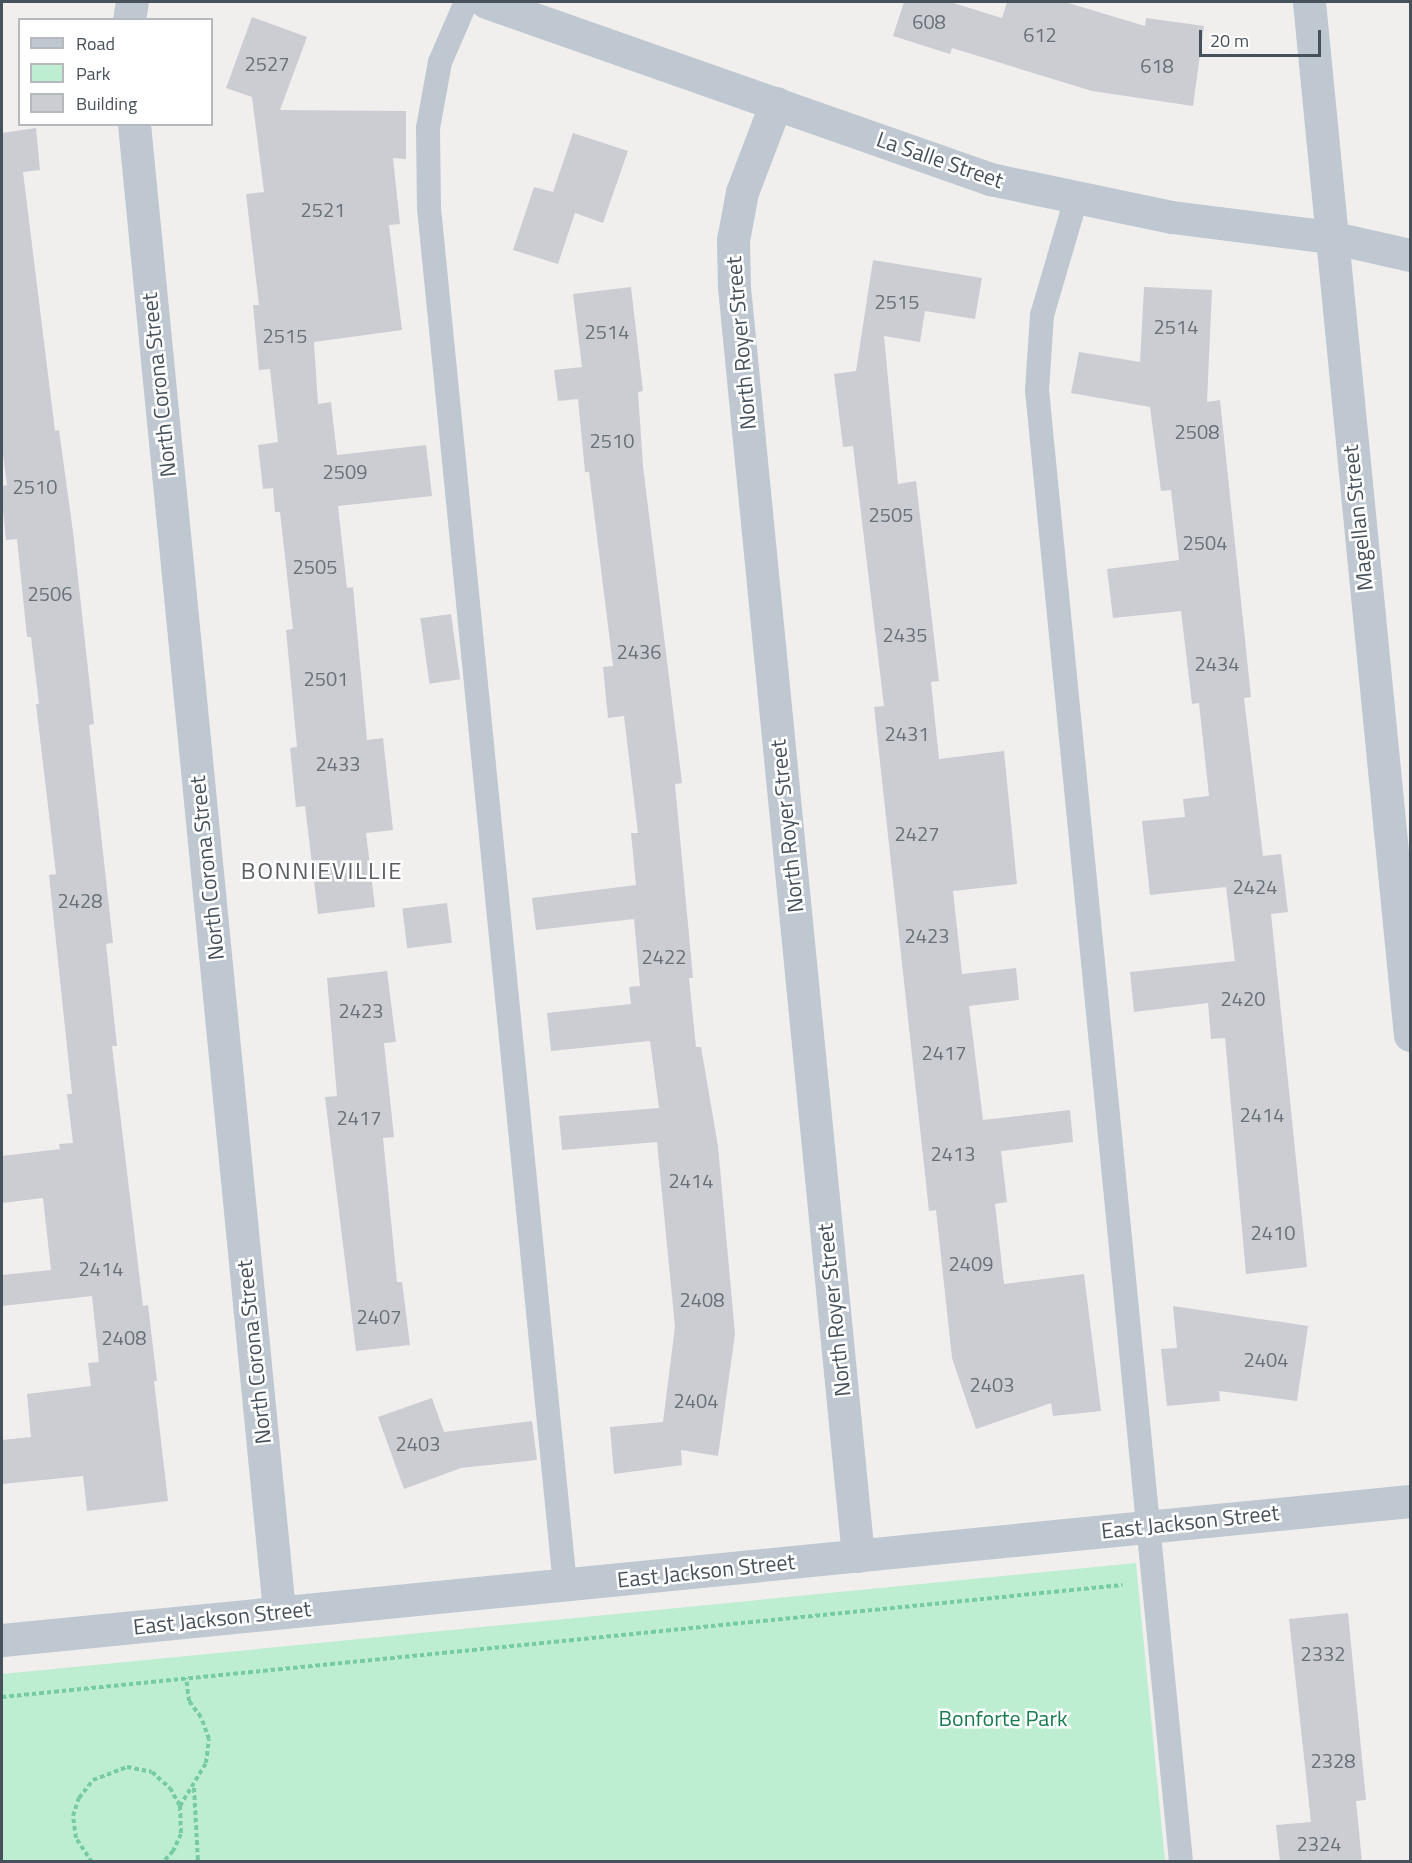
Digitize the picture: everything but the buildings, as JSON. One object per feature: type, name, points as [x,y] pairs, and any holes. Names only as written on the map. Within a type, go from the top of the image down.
[{"type":"street","points":[[129,18],[132,2]]},
{"type":"street","name":"La Salle Street","points":[[486,2],[519,7],[776,103],[990,179],[1076,199],[1172,217],[1330,237],[1410,255]]},
{"type":"street","name":"Magellan Street","points":[[1309,2],[1330,237],[1410,1035]]},
{"type":"street","name":"North Royer Street","points":[[776,103],[742,192],[733,240],[734,286],[858,1556]]},
{"type":"street","name":"North Corona Street","points":[[134,126],[279,1612]]},
{"type":"street","name":"East Jackson Street","points":[[2,1640],[1410,1501]]},
{"type":"lane","points":[[466,2],[440,62],[428,128],[429,208],[565,1584]]},
{"type":"lane","points":[[1076,199],[1042,315],[1037,390],[1181,1862]]},
{"type":"path","points":[[2,1697],[1153,1581]]},
{"type":"path","points":[[180,1806],[194,1788],[206,1763],[209,1739],[201,1717],[189,1701],[186,1678]]},
{"type":"path","points":[[92,1862],[76,1838],[73,1816],[79,1798],[93,1780],[108,1771],[127,1767],[152,1772],[170,1788],[180,1806],[181,1834],[163,1862]]},
{"type":"path","points":[[194,1788],[198,1862]]},
{"type":"green space","name":"Bonforte Park","points":[[1136,1563],[1165,1861],[2,1861],[2,1674]]},
{"type":"district","name":"BONNIEVILLIE","points":[[322,871]]}]
